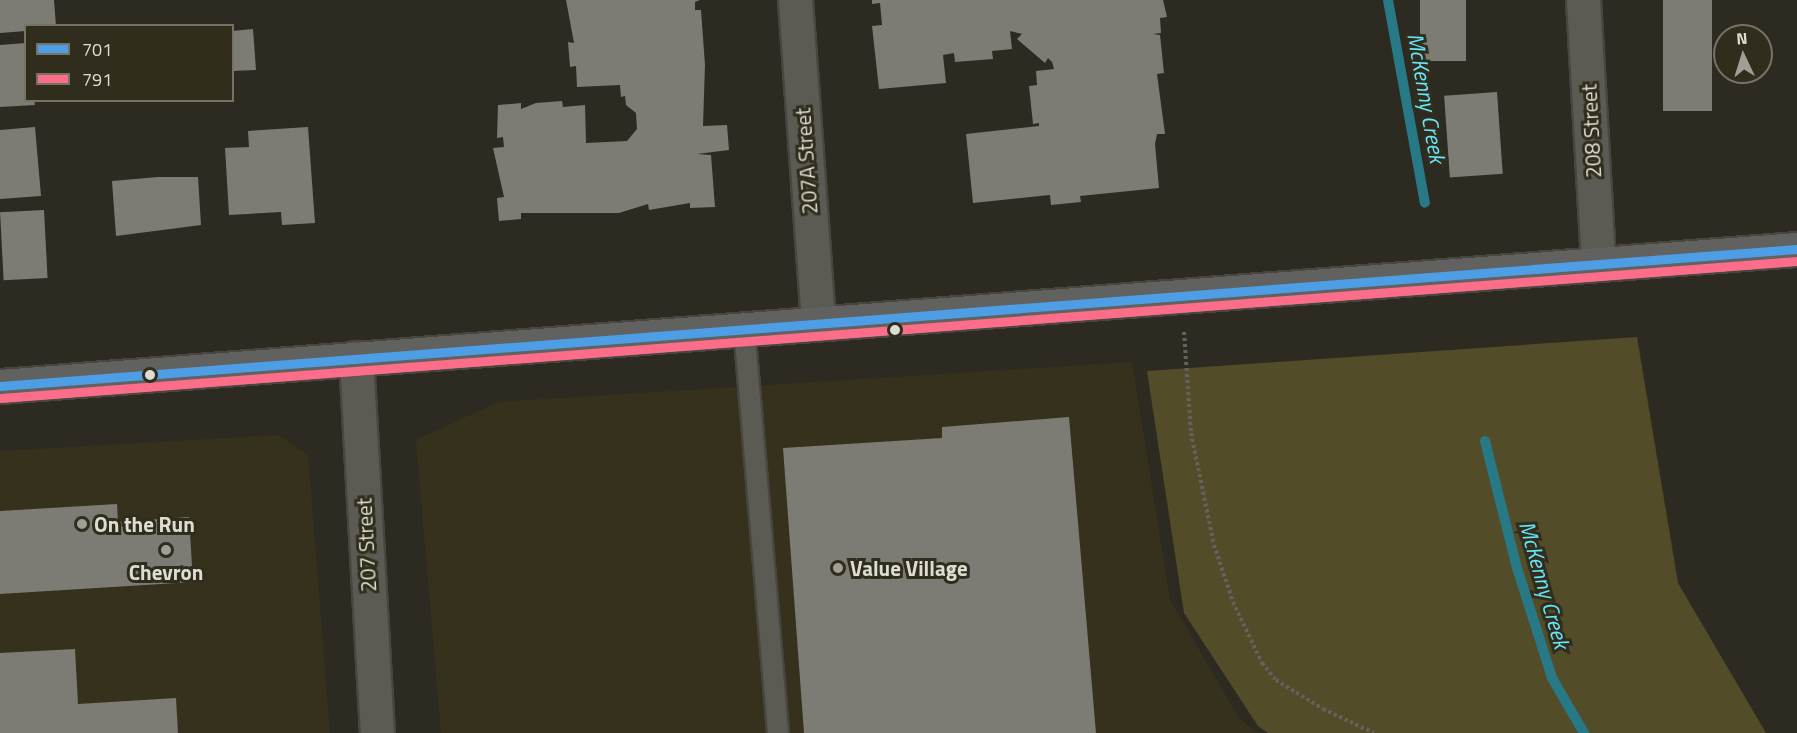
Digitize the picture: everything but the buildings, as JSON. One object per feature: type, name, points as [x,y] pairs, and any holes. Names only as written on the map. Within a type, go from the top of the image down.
[{"type":"main road","points":[[0,386],[744,327],[1797,249]]},
{"type":"street","name":"207A Street","points":[[795,0],[818,322]]},
{"type":"street","name":"208 Street","points":[[1583,0],[1598,262]]},
{"type":"street","name":"207 Street","points":[[356,358],[377,733]]},
{"type":"lane","points":[[744,327],[778,733]]},
{"type":"path","points":[[1181,296],[1191,433],[1214,544],[1233,602],[1262,663],[1276,680],[1323,709],[1374,733]]},
{"type":"shaded area","points":[[1637,337],[1678,583],[1766,733],[1268,733],[1258,726],[1184,613],[1147,371]]},
{"type":"shaded area","points":[[1132,362],[1170,600],[1240,719],[1257,733],[441,733],[416,440],[498,402]]},
{"type":"shaded area","points":[[279,435],[308,455],[330,733],[0,733],[0,451]]},
{"type":"waterway","name":"McKenny Creek","points":[[1388,0],[1425,203]]},
{"type":"waterway","name":"McKenny Creek","points":[[1485,441],[1517,568],[1552,678],[1584,733]]},
{"type":"transit line","name":"701","points":[[0,386],[1797,249]]},
{"type":"transit line","name":"791","points":[[1,398],[1797,261]]},
{"type":"place","name":"On the Run","points":[[82,524]]},
{"type":"place","name":"Chevron","points":[[166,550]]},
{"type":"place","name":"Value Village","points":[[838,568]]}]
